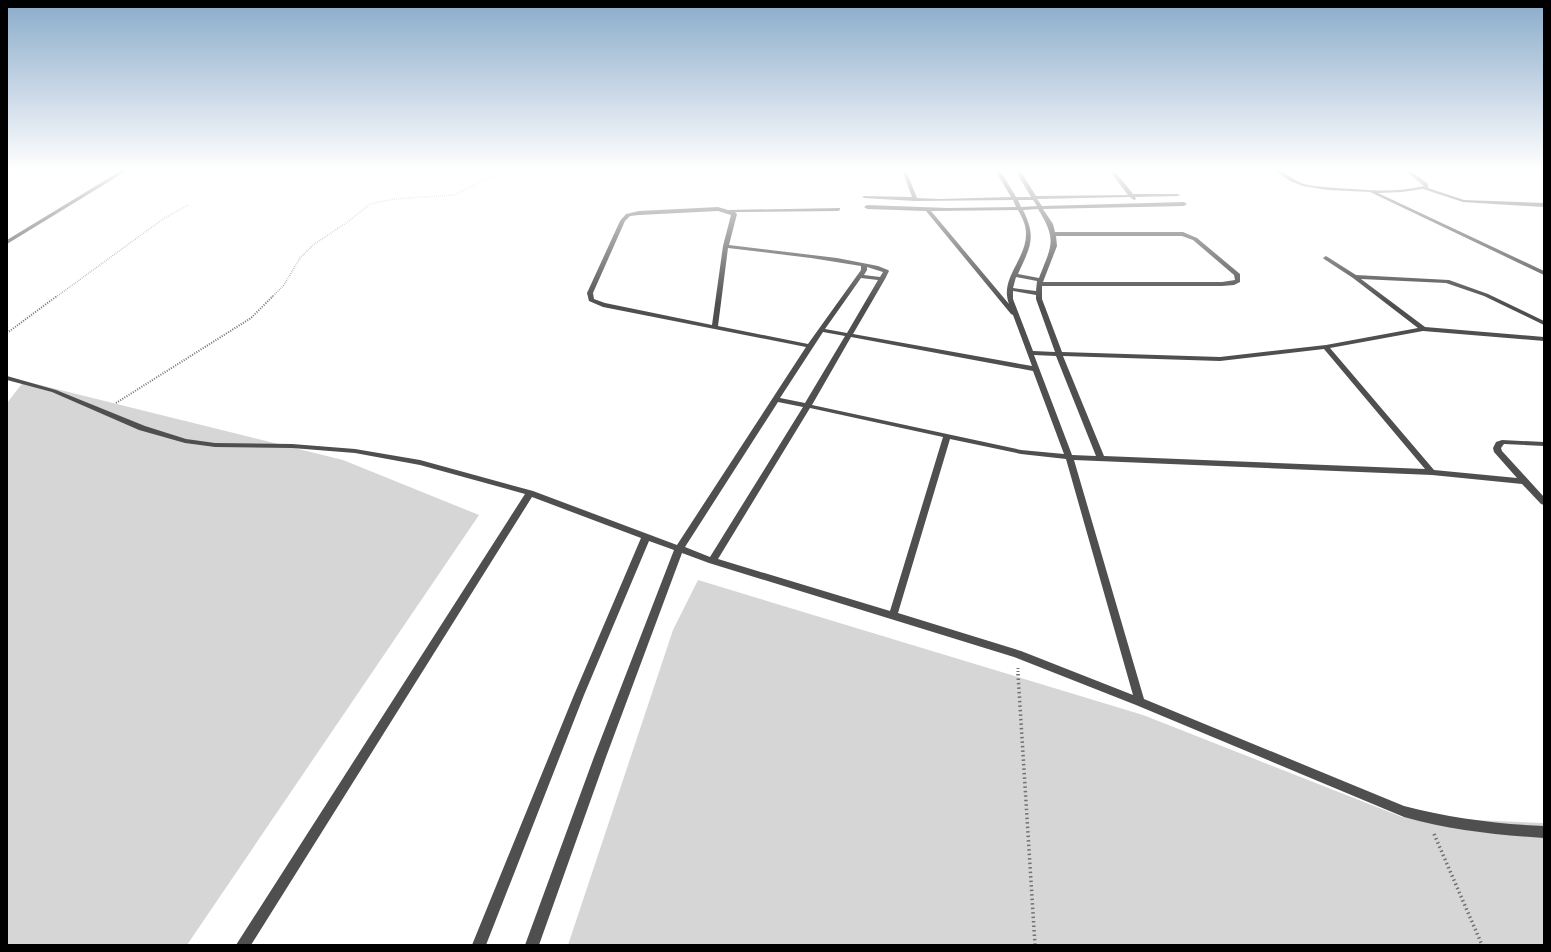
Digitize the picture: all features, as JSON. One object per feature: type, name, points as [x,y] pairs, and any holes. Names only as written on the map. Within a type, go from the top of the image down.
[{"type":"street","points":[[7,242],[53,214]]},
{"type":"street","points":[[631,214],[628,215],[623,221],[590,293],[591,300],[603,305],[810,346]]},
{"type":"street","points":[[715,327],[726,246],[734,214]]},
{"type":"street","points":[[932,214],[1015,316]]},
{"type":"street","points":[[1022,214],[1026,222],[1029,238],[1009,289],[1010,299],[1015,316],[1070,457],[1140,702]]},
{"type":"street","points":[[1044,214],[1050,224],[1054,246],[1040,282],[1038,293],[1059,354],[1101,459]]},
{"type":"street","points":[[1420,214],[1544,273]]},
{"type":"street","points":[[1014,275],[1040,282],[1222,284],[1234,283],[1238,280],[1237,274],[1195,239],[1183,234],[1053,234]]},
{"type":"street","points":[[712,561],[808,405],[886,272],[885,269],[864,265],[726,246]]},
{"type":"street","points":[[1326,258],[1356,277],[1423,329]]},
{"type":"street","points":[[532,945],[600,757],[679,549],[810,346],[860,276],[865,268],[864,265]]},
{"type":"street","points":[[860,276],[882,279]]},
{"type":"street","points":[[1356,277],[1447,280],[1486,295],[1544,323]]},
{"type":"street","points":[[1009,289],[1038,293]]},
{"type":"street","points":[[1030,354],[1220,359],[1326,347],[1423,329],[1544,339]]},
{"type":"street","points":[[821,330],[1036,369]]},
{"type":"street","points":[[1326,347],[1432,472]]},
{"type":"street","points":[[7,378],[54,391],[142,428],[193,442],[215,445],[318,447],[362,452],[420,463],[530,493],[712,561],[1017,654],[1140,702],[1404,811],[1427,818],[1456,824],[1544,832]]},
{"type":"street","points":[[776,399],[1021,452],[1101,459],[1432,472],[1524,481]]},
{"type":"street","points":[[893,615],[946,437]]},
{"type":"street","points":[[1544,444],[1511,442],[1499,444],[1497,448],[1498,452],[1544,502]]},
{"type":"street","points":[[243,945],[530,493]]},
{"type":"street","points":[[479,945],[579,695],[646,537]]},
{"type":"path","points":[[7,333],[171,214]]},
{"type":"path","points":[[102,412],[251,318],[284,285],[300,258],[313,245],[357,214]]},
{"type":"path","points":[[1017,654],[1035,945]]},
{"type":"path","points":[[1427,818],[1482,945]]},
{"type":"shaded area","points":[[24,381],[343,460],[479,515],[187,945],[7,945],[7,403]]},
{"type":"shaded area","points":[[698,580],[1143,715],[1402,817],[1544,823],[1544,945],[568,945],[673,630]]}]
